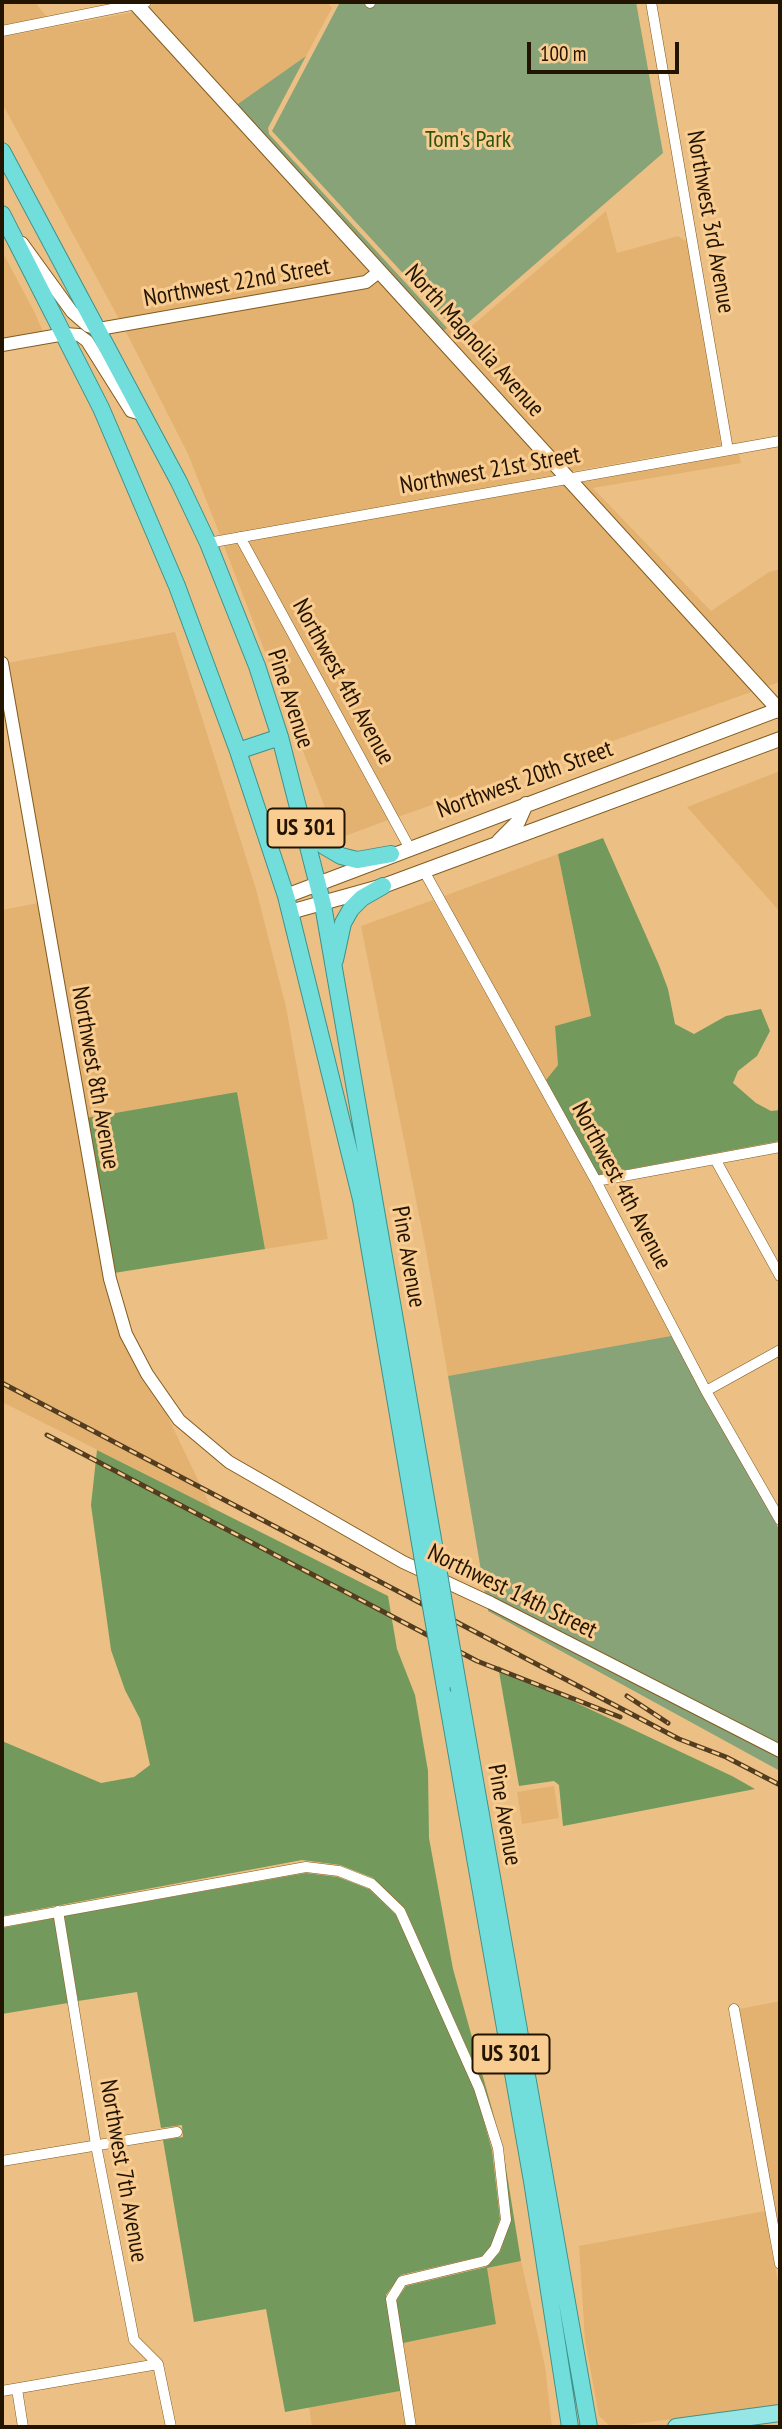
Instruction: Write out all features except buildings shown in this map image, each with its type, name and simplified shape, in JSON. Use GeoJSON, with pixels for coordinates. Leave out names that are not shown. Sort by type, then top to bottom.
{"type":"FeatureCollection","features":[{"type":"Feature","properties":{"kind":"highway","name":"Pine Avenue"},"geometry":{"type":"LineString","coordinates":[[2,151],[145,415],[208,543],[257,666],[306,828],[323,905],[357,1097],[430,1558],[444,1682],[533,2181],[570,2427]]}},
{"type":"Feature","properties":{"kind":"highway","name":"Pine Avenue"},"geometry":{"type":"LineString","coordinates":[[6,221],[65,334],[128,469],[177,586],[238,751],[288,904],[339,1100],[361,1199],[430,1558],[459,1690],[589,2427]]}},
{"type":"Feature","properties":{"kind":"highway"},"geometry":{"type":"LineString","coordinates":[[238,751],[280,737]]}},
{"type":"Feature","properties":{"kind":"highway"},"geometry":{"type":"LineString","coordinates":[[306,828],[324,846],[341,856],[357,860],[390,854]]}},
{"type":"Feature","properties":{"kind":"highway"},"geometry":{"type":"LineString","coordinates":[[334,966],[344,923],[351,909],[362,898],[383,886]]}},
{"type":"Feature","properties":{"kind":"highway"},"geometry":{"type":"LineString","coordinates":[[339,1100],[357,1097]]}},
{"type":"Feature","properties":{"kind":"main road","name":"North Magnolia Avenue"},"geometry":{"type":"LineString","coordinates":[[139,3],[567,479],[780,710]]}},
{"type":"Feature","properties":{"kind":"main road","name":"Northwest 20th Street"},"geometry":{"type":"LineString","coordinates":[[288,904],[319,885],[390,854],[780,710]]}},
{"type":"Feature","properties":{"kind":"main road","name":"Northwest 20th Street"},"geometry":{"type":"LineString","coordinates":[[288,904],[323,905],[383,886],[780,739]]}},
{"type":"Feature","properties":{"kind":"main road"},"geometry":{"type":"LineString","coordinates":[[496,845],[518,822],[526,804]]}},
{"type":"Feature","properties":{"kind":"main road"},"geometry":{"type":"LineString","coordinates":[[676,2427],[780,2413]]}},
{"type":"Feature","properties":{"kind":"street","name":"Northwest 3rd Avenue"},"geometry":{"type":"LineString","coordinates":[[651,2],[728,450]]}},
{"type":"Feature","properties":{"kind":"street"},"geometry":{"type":"LineString","coordinates":[[2,31],[139,3]]}},
{"type":"Feature","properties":{"kind":"street"},"geometry":{"type":"LineString","coordinates":[[6,221],[47,272],[72,312],[88,326],[99,329]]}},
{"type":"Feature","properties":{"kind":"street","name":"Northwest 22nd Street"},"geometry":{"type":"LineString","coordinates":[[99,329],[366,282],[380,271]]}},
{"type":"Feature","properties":{"kind":"street"},"geometry":{"type":"LineString","coordinates":[[2,345],[65,334],[79,335],[87,341],[121,399],[131,411],[145,415]]}},
{"type":"Feature","properties":{"kind":"street","name":"Northwest 21st Street"},"geometry":{"type":"LineString","coordinates":[[208,543],[780,441]]}},
{"type":"Feature","properties":{"kind":"street","name":"Northwest 4th Avenue"},"geometry":{"type":"LineString","coordinates":[[240,537],[409,847]]}},
{"type":"Feature","properties":{"kind":"street","name":"Northwest 8th Avenue"},"geometry":{"type":"LineString","coordinates":[[2,663],[105,1259],[115,1303],[126,1334],[147,1374],[179,1420],[229,1462]]}},
{"type":"Feature","properties":{"kind":"street","name":"Northwest 4th Avenue"},"geometry":{"type":"LineString","coordinates":[[424,871],[596,1181],[706,1391],[780,1520]]}},
{"type":"Feature","properties":{"kind":"street"},"geometry":{"type":"LineString","coordinates":[[596,1181],[780,1147]]}},
{"type":"Feature","properties":{"kind":"street"},"geometry":{"type":"LineString","coordinates":[[715,1159],[780,1276]]}},
{"type":"Feature","properties":{"kind":"street"},"geometry":{"type":"LineString","coordinates":[[706,1391],[780,1350]]}},
{"type":"Feature","properties":{"kind":"street","name":"Northwest 14th Street"},"geometry":{"type":"LineString","coordinates":[[229,1462],[403,1562],[491,1602],[780,1751]]}},
{"type":"Feature","properties":{"kind":"street"},"geometry":{"type":"LineString","coordinates":[[2,1922],[306,1867],[339,1871],[372,1884],[400,1911],[479,2088],[498,2148],[506,2220],[495,2249],[485,2261],[402,2281],[391,2299],[411,2427]]}},
{"type":"Feature","properties":{"kind":"street","name":"Northwest 7th Avenue"},"geometry":{"type":"LineString","coordinates":[[58,1911],[96,2145],[134,2340],[158,2364]]}},
{"type":"Feature","properties":{"kind":"street"},"geometry":{"type":"LineString","coordinates":[[734,2009],[780,2264]]}},
{"type":"Feature","properties":{"kind":"street"},"geometry":{"type":"LineString","coordinates":[[2,2161],[177,2132]]}},
{"type":"Feature","properties":{"kind":"street"},"geometry":{"type":"LineString","coordinates":[[2,2391],[158,2364],[171,2427]]}},
{"type":"Feature","properties":{"kind":"street"},"geometry":{"type":"LineString","coordinates":[[17,2389],[23,2427]]}},
{"type":"Feature","properties":{"kind":"shaded area"},"geometry":{"type":"Polygon","coordinates":[[[2,2],[35,2],[47,17],[2,25],[2,2]]]}},
{"type":"Feature","properties":{"kind":"shaded area"},"geometry":{"type":"Polygon","coordinates":[[[157,2],[327,2],[332,8],[306,56],[235,106],[147,8],[157,2]]]}},
{"type":"Feature","properties":{"kind":"shaded area"},"geometry":{"type":"Polygon","coordinates":[[[134,12],[371,270],[364,276],[119,319],[2,103],[2,37],[134,12]]]}},
{"type":"Feature","properties":{"kind":"shaded area"},"geometry":{"type":"Polygon","coordinates":[[[606,211],[617,253],[678,236],[687,242],[721,445],[569,472],[442,332],[447,328],[454,335],[460,336],[606,211]]]}},
{"type":"Feature","properties":{"kind":"shaded area"},"geometry":{"type":"Polygon","coordinates":[[[2,251],[36,315],[43,332],[2,339],[2,251]]]}},
{"type":"Feature","properties":{"kind":"shaded area"},"geometry":{"type":"Polygon","coordinates":[[[379,279],[556,475],[220,535],[188,454],[125,330],[379,279]]]}},
{"type":"Feature","properties":{"kind":"shaded area"},"geometry":{"type":"Polygon","coordinates":[[[739,454],[741,463],[593,488],[711,611],[769,572],[780,569],[780,682],[765,687],[578,483],[739,454]]]}},
{"type":"Feature","properties":{"kind":"shaded area"},"geometry":{"type":"Polygon","coordinates":[[[565,485],[754,691],[398,817],[248,541],[565,485]]]}},
{"type":"Feature","properties":{"kind":"shaded area"},"geometry":{"type":"Polygon","coordinates":[[[238,543],[388,820],[337,839],[224,546],[238,543]]]}},
{"type":"Feature","properties":{"kind":"shaded area"},"geometry":{"type":"Polygon","coordinates":[[[175,632],[256,889],[286,1007],[328,1239],[265,1249],[237,1092],[86,1118],[7,663],[175,632]]]}},
{"type":"Feature","properties":{"kind":"shaded area"},"geometry":{"type":"Polygon","coordinates":[[[780,771],[780,912],[687,807],[780,771]]]}},
{"type":"Feature","properties":{"kind":"shaded area"},"geometry":{"type":"Polygon","coordinates":[[[558,854],[591,1016],[555,1026],[558,1065],[546,1080],[444,896],[558,854]]]}},
{"type":"Feature","properties":{"kind":"shaded area"},"geometry":{"type":"Polygon","coordinates":[[[433,900],[591,1183],[671,1336],[448,1376],[425,1245],[361,926],[433,900]]]}},
{"type":"Feature","properties":{"kind":"shaded area"},"geometry":{"type":"Polygon","coordinates":[[[38,903],[110,1305],[121,1337],[165,1411],[211,1507],[2,1402],[2,910],[38,903]]]}},
{"type":"Feature","properties":{"kind":"shaded area"},"geometry":{"type":"Polygon","coordinates":[[[554,1786],[559,1818],[522,1824],[517,1792],[554,1786]]]}},
{"type":"Feature","properties":{"kind":"shaded area"},"geometry":{"type":"Polygon","coordinates":[[[780,2001],[780,2235],[739,2009],[780,2001]]]}},
{"type":"Feature","properties":{"kind":"shaded area"},"geometry":{"type":"Polygon","coordinates":[[[765,2211],[780,2293],[780,2405],[611,2427],[599,2416],[585,2340],[579,2246],[765,2211]]]}},
{"type":"Feature","properties":{"kind":"shaded area"},"geometry":{"type":"Polygon","coordinates":[[[521,2261],[545,2366],[552,2427],[416,2427],[403,2343],[496,2324],[486,2268],[521,2261]]]}},
{"type":"Feature","properties":{"kind":"shaded area"},"geometry":{"type":"Polygon","coordinates":[[[400,2391],[406,2427],[312,2427],[309,2407],[400,2391]]]}},
{"type":"Feature","properties":{"kind":"green space","name":"Tom's Park"},"geometry":{"type":"Polygon","coordinates":[[[340,2],[636,2],[663,153],[457,332],[272,131],[340,2]]]}},
{"type":"Feature","properties":{"kind":"green space"},"geometry":{"type":"Polygon","coordinates":[[[306,56],[268,128],[269,134],[447,328],[442,332],[235,106],[306,56]]]}},
{"type":"Feature","properties":{"kind":"green space"},"geometry":{"type":"Polygon","coordinates":[[[603,838],[659,965],[668,989],[675,1024],[694,1034],[726,1016],[761,1009],[770,1031],[757,1056],[738,1071],[733,1083],[756,1103],[771,1111],[780,1110],[780,1141],[598,1175],[546,1080],[558,1065],[555,1026],[591,1016],[558,854],[603,838]]]}},
{"type":"Feature","properties":{"kind":"green space"},"geometry":{"type":"Polygon","coordinates":[[[237,1092],[265,1249],[114,1273],[86,1118],[237,1092]]]}},
{"type":"Feature","properties":{"kind":"green space"},"geometry":{"type":"Polygon","coordinates":[[[671,1336],[780,1531],[780,1745],[485,1594],[448,1376],[671,1336]]]}},
{"type":"Feature","properties":{"kind":"green space"},"geometry":{"type":"Polygon","coordinates":[[[97,1450],[388,1596],[397,1649],[415,1695],[428,1771],[429,1838],[453,1969],[497,2127],[484,2086],[405,1909],[373,1878],[340,1865],[302,1860],[2,1916],[2,1741],[101,1783],[134,1777],[150,1765],[140,1719],[125,1690],[111,1650],[91,1505],[97,1450]]]}},
{"type":"Feature","properties":{"kind":"green space"},"geometry":{"type":"Polygon","coordinates":[[[488,1607],[780,1757],[780,1771],[488,1611],[488,1607]]]}},
{"type":"Feature","properties":{"kind":"green space"},"geometry":{"type":"Polygon","coordinates":[[[498,1666],[755,1789],[563,1826],[559,1785],[554,1781],[519,1786],[498,1666]]]}},
{"type":"Feature","properties":{"kind":"green space"},"geometry":{"type":"Polygon","coordinates":[[[306,1873],[338,1877],[369,1889],[396,1915],[475,2090],[492,2150],[500,2219],[491,2246],[483,2256],[401,2275],[386,2295],[400,2391],[285,2412],[266,2309],[194,2322],[163,2140],[183,2137],[182,2125],[161,2128],[137,1992],[78,2001],[64,1916],[306,1873]]]}},
{"type":"Feature","properties":{"kind":"green space"},"geometry":{"type":"Polygon","coordinates":[[[54,1918],[68,2003],[2,2014],[2,1928],[54,1918]]]}},
{"type":"Feature","properties":{"kind":"green space"},"geometry":{"type":"Polygon","coordinates":[[[503,2150],[521,2261],[487,2268],[496,2324],[403,2343],[396,2301],[406,2286],[486,2267],[500,2252],[511,2220],[503,2150]]]}},
{"type":"Feature","properties":{"kind":"railway"},"geometry":{"type":"LineString","coordinates":[[2,1383],[679,1739],[726,1757],[780,1785]]}},
{"type":"Feature","properties":{"kind":"railway"},"geometry":{"type":"LineString","coordinates":[[47,1435],[477,1661],[620,1717]]}},
{"type":"Feature","properties":{"kind":"railway"},"geometry":{"type":"LineString","coordinates":[[627,1696],[668,1723]]}}]}
